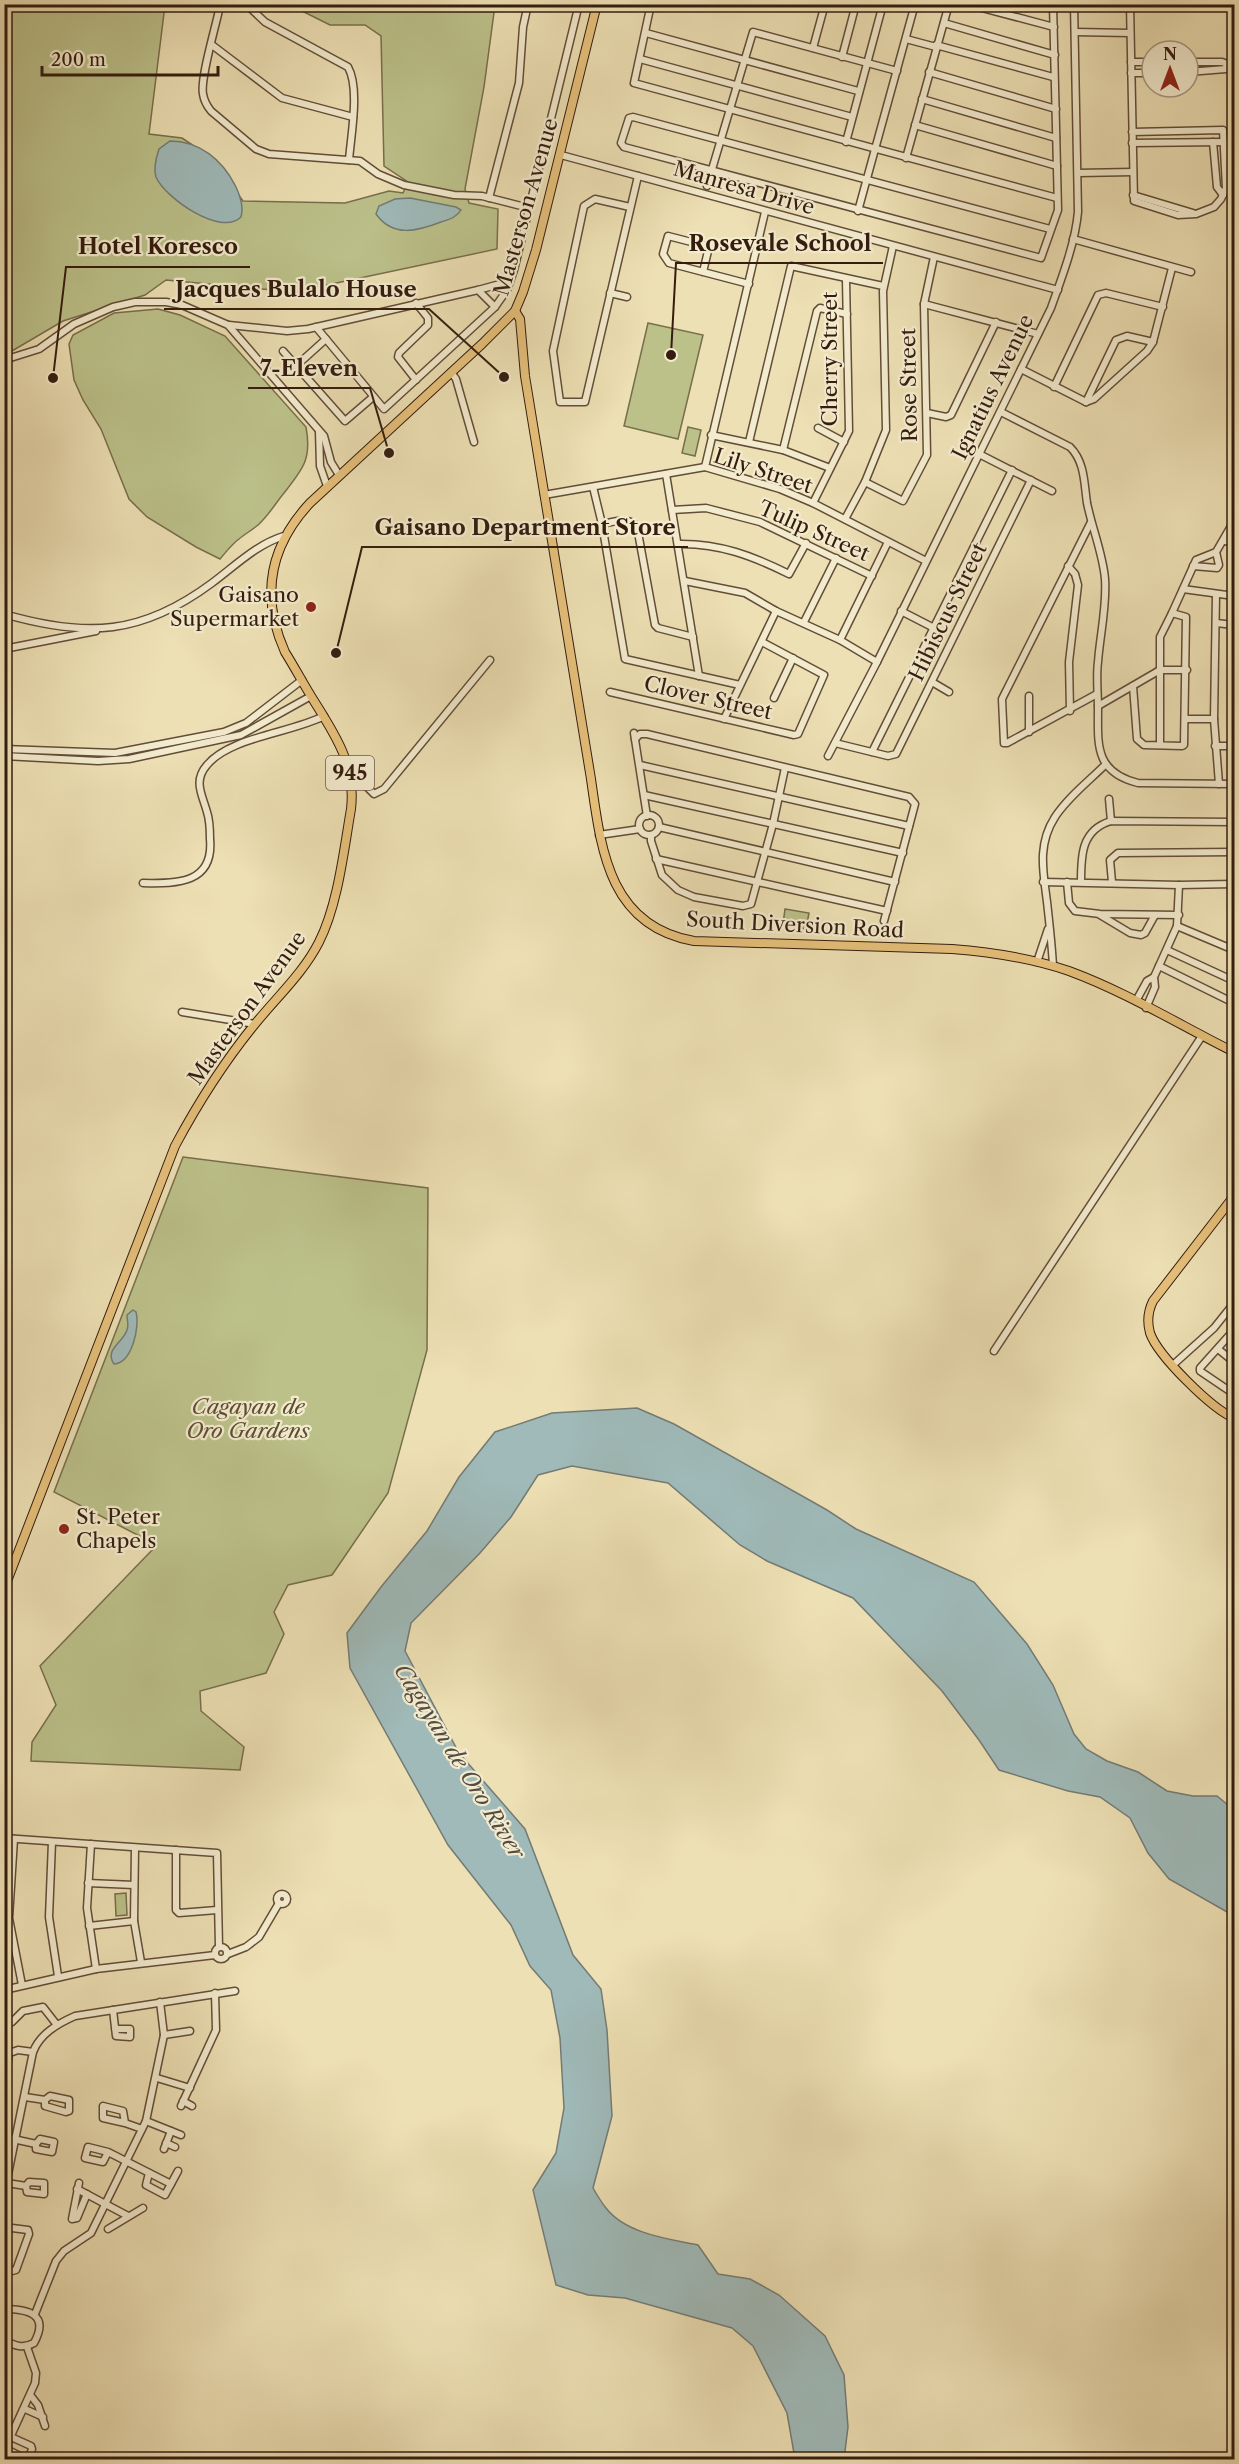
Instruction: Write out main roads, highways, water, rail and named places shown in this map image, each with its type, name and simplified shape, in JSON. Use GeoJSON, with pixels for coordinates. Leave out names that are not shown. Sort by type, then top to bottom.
{"type":"FeatureCollection","features":[{"type":"Feature","properties":{"kind":"main road","name":"Masterson Avenue"},"geometry":{"type":"LineString","coordinates":[[4,1589],[168,1161],[204,1095],[255,1024],[310,957],[327,923],[353,794],[350,770],[337,736],[311,696],[279,638],[272,605],[272,574],[284,536],[298,515],[327,486],[515,311],[529,277],[597,4]]}},
{"type":"Feature","properties":{"kind":"main road","name":"South Diversion Road"},"geometry":{"type":"LineString","coordinates":[[515,311],[520,319],[525,376],[599,835],[610,875],[627,903],[646,921],[681,939],[712,943],[969,950],[1037,962],[1053,966],[1136,1001],[1234,1052]]}},
{"type":"Feature","properties":{"kind":"main road"},"geometry":{"type":"LineString","coordinates":[[1234,1196],[1151,1305],[1149,1312],[1152,1338],[1208,1402],[1234,1418]]}},
{"type":"Feature","properties":{"kind":"water"},"geometry":{"type":"Polygon","coordinates":[[[170,141],[191,144],[217,160],[237,189],[242,205],[241,217],[232,222],[208,219],[182,204],[161,186],[156,177],[155,163],[159,149],[170,141]]]}},
{"type":"Feature","properties":{"kind":"water"},"geometry":{"type":"Polygon","coordinates":[[[410,198],[461,210],[447,220],[415,230],[390,227],[376,214],[379,206],[395,199],[410,198]]]}},
{"type":"Feature","properties":{"kind":"water"},"geometry":{"type":"Polygon","coordinates":[[[133,1310],[137,1318],[136,1335],[126,1358],[114,1364],[111,1354],[125,1335],[128,1326],[127,1315],[133,1310]]]}},
{"type":"Feature","properties":{"kind":"water","name":"Cagayan de Oro River"},"geometry":{"type":"Polygon","coordinates":[[[637,1408],[674,1424],[827,1510],[856,1529],[974,1582],[1027,1644],[1053,1685],[1074,1734],[1086,1749],[1107,1761],[1138,1772],[1167,1791],[1193,1796],[1217,1796],[1234,1810],[1234,1916],[1169,1879],[1148,1853],[1130,1818],[1100,1797],[1068,1791],[999,1770],[942,1691],[853,1598],[767,1561],[740,1545],[668,1483],[572,1466],[538,1475],[511,1517],[480,1553],[411,1623],[405,1651],[459,1753],[525,1829],[573,1955],[601,1989],[607,2030],[612,2116],[593,2188],[606,2208],[625,2224],[661,2238],[698,2245],[718,2274],[750,2279],[779,2295],[825,2336],[844,2375],[848,2427],[844,2459],[795,2459],[787,2413],[753,2346],[732,2328],[625,2298],[588,2295],[556,2285],[533,2190],[556,2153],[564,2108],[560,2038],[551,1990],[530,1966],[511,1925],[448,1845],[350,1668],[347,1633],[427,1531],[459,1477],[495,1432],[552,1413],[637,1408]]]}},
{"type":"Feature","properties":{"kind":"place","name":"Rosevale School"},"geometry":{"type":"Point","coordinates":[671,355]}},
{"type":"Feature","properties":{"kind":"place","name":"Jacques Bulalo House"},"geometry":{"type":"Point","coordinates":[504,377]}},
{"type":"Feature","properties":{"kind":"place","name":"Hotel Koresco"},"geometry":{"type":"Point","coordinates":[53,378]}},
{"type":"Feature","properties":{"kind":"place","name":"7-Eleven"},"geometry":{"type":"Point","coordinates":[389,453]}},
{"type":"Feature","properties":{"kind":"place","name":"Gaisano Supermarket"},"geometry":{"type":"Point","coordinates":[311,607]}},
{"type":"Feature","properties":{"kind":"place","name":"Gaisano Department Store"},"geometry":{"type":"Point","coordinates":[336,653]}},
{"type":"Feature","properties":{"kind":"place","name":"St. Peter Chapels"},"geometry":{"type":"Point","coordinates":[64,1529]}},
{"type":"Feature","properties":{"kind":"park label","name":"Cagayan de Oro Gardens"},"geometry":{"type":"Point","coordinates":[248,1419]}}]}
